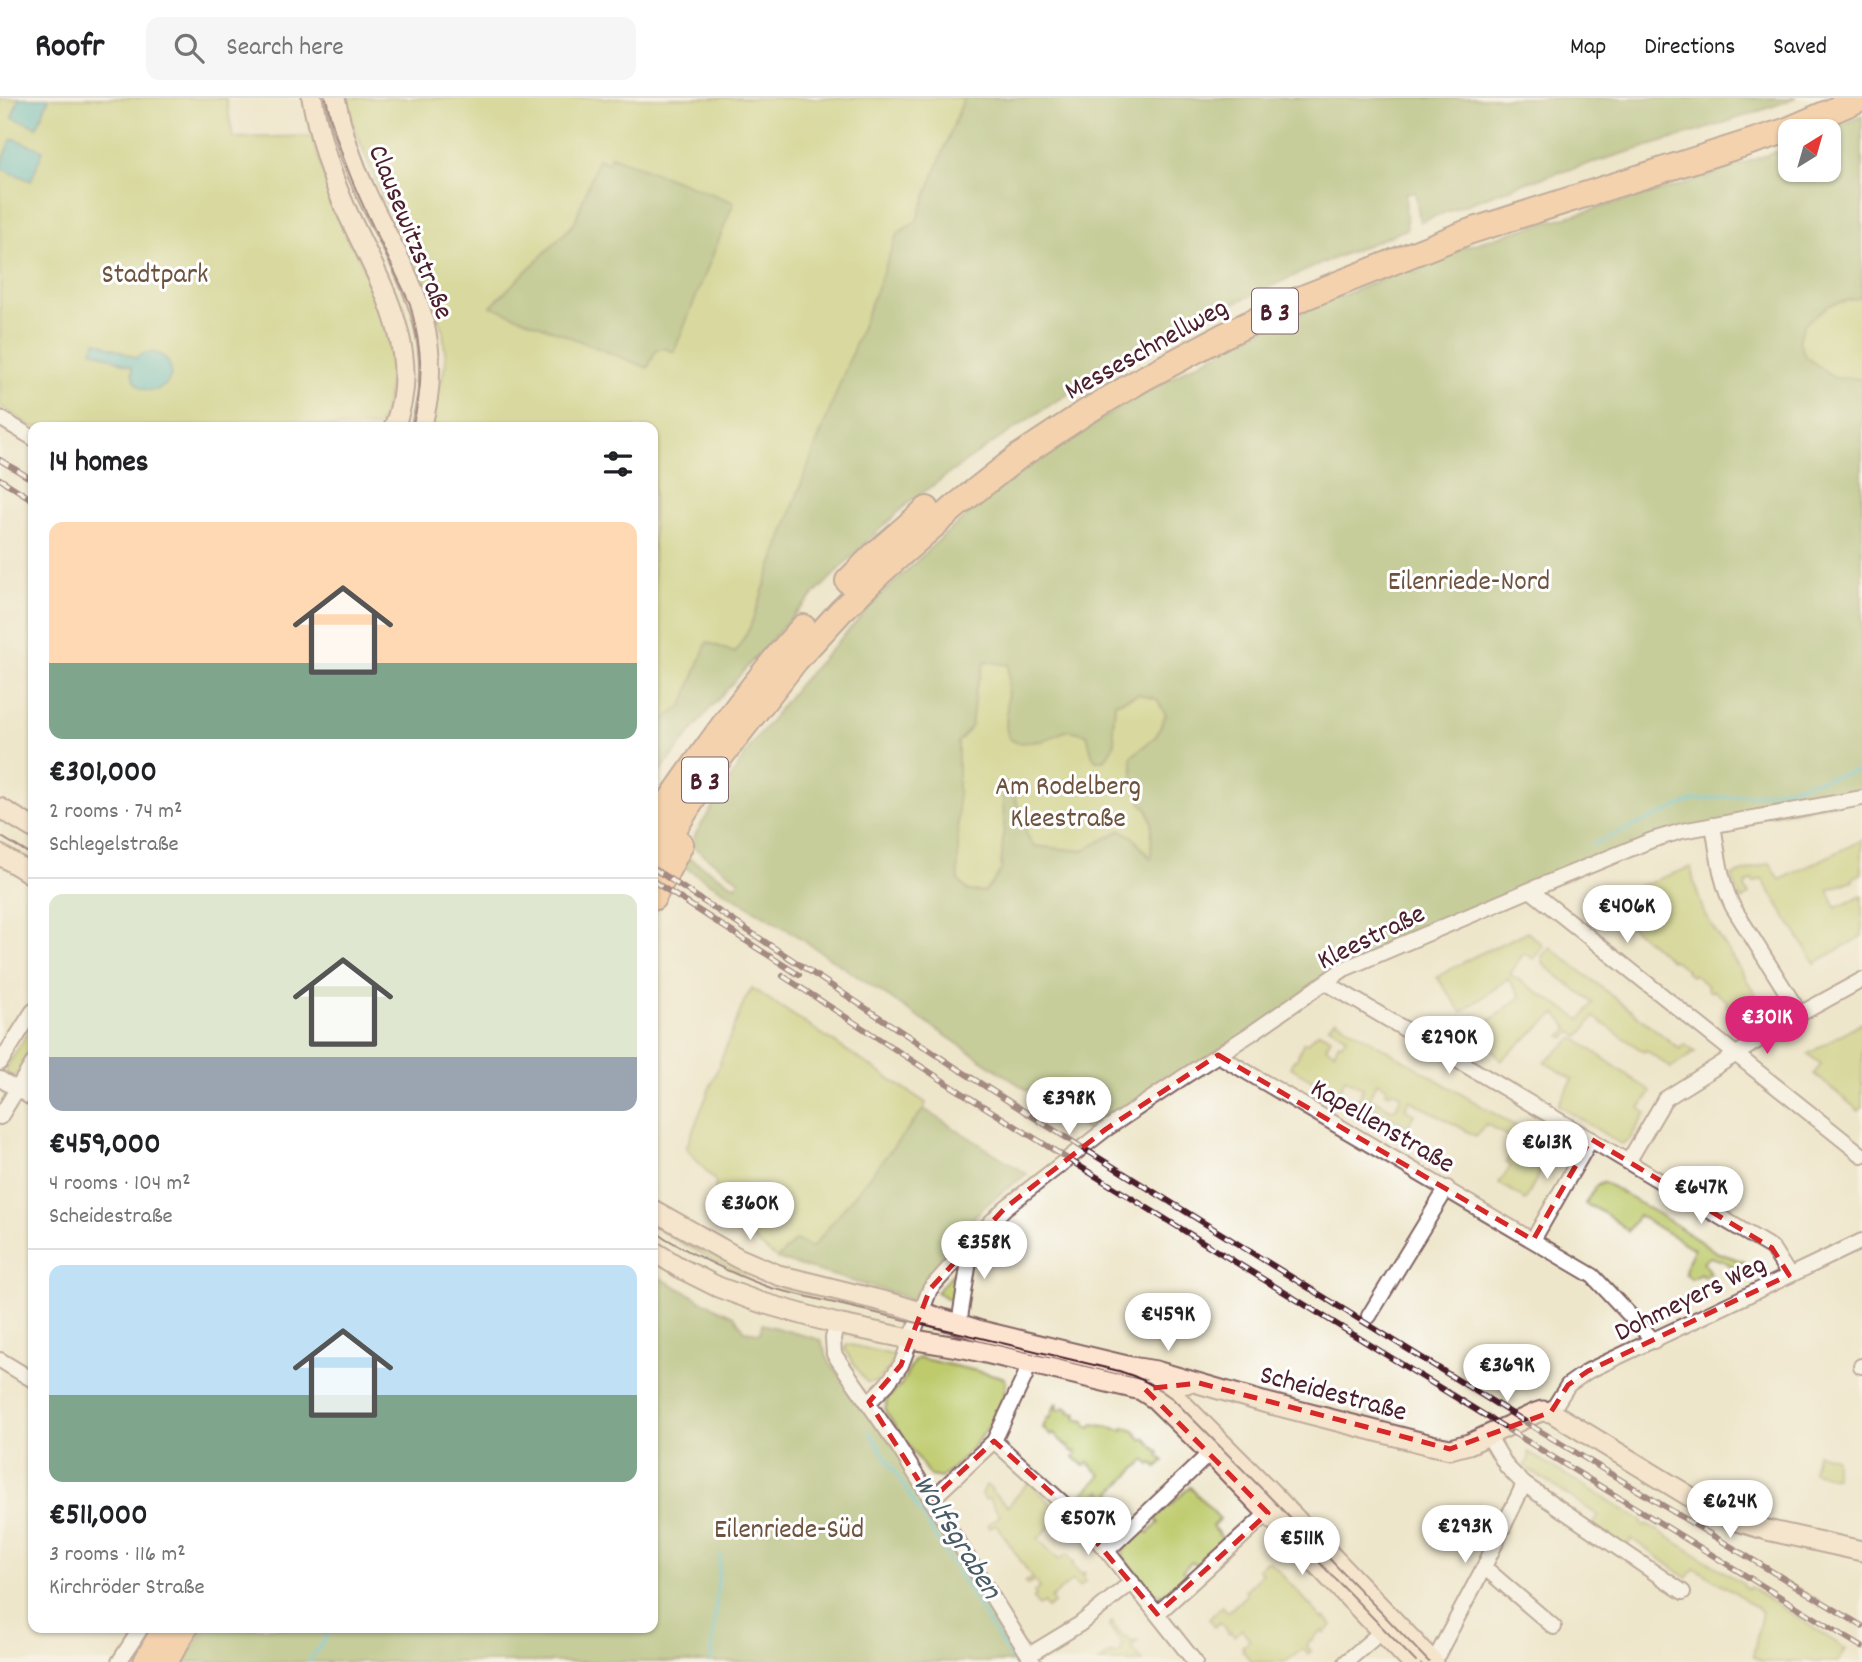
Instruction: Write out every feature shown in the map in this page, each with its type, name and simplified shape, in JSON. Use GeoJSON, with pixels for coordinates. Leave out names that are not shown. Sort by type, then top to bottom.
{"type":"FeatureCollection","features":[{"type":"Feature","properties":{"kind":"highway","name":"Messeschnellweg"},"geometry":{"type":"LineString","coordinates":[[658,818],[711,740],[783,650],[874,554],[945,494],[1078,402],[1216,325],[1296,287],[1463,220],[1779,119],[1830,98]]}},
{"type":"Feature","properties":{"kind":"highway","name":"Messeschnellweg"},"geometry":{"type":"LineString","coordinates":[[658,854],[718,760],[796,660],[841,611],[956,506],[1018,457],[1086,412],[1223,336],[1300,299],[1468,232],[1785,131],[1862,98]]}},
{"type":"Feature","properties":{"kind":"highway"},"geometry":{"type":"LineString","coordinates":[[658,888],[763,701]]}},
{"type":"Feature","properties":{"kind":"highway"},"geometry":{"type":"LineString","coordinates":[[658,795],[677,770],[711,740]]}},
{"type":"Feature","properties":{"kind":"highway"},"geometry":{"type":"LineString","coordinates":[[145,1662],[168,1636]]}},
{"type":"Feature","properties":{"kind":"main road","name":"Clausewitzstraße"},"geometry":{"type":"LineString","coordinates":[[312,98],[317,126],[332,176],[396,317],[404,368],[402,397],[395,422]]}},
{"type":"Feature","properties":{"kind":"main road","name":"Clausewitzstraße"},"geometry":{"type":"LineString","coordinates":[[335,98],[355,165],[368,197],[406,271],[421,313],[429,353],[430,385],[422,422]]}},
{"type":"Feature","properties":{"kind":"main road"},"geometry":{"type":"LineString","coordinates":[[0,808],[28,825]]}},
{"type":"Feature","properties":{"kind":"main road"},"geometry":{"type":"LineString","coordinates":[[0,855],[28,872]]}},
{"type":"Feature","properties":{"kind":"main road","name":"Scheidestraße"},"geometry":{"type":"LineString","coordinates":[[658,1213],[738,1258],[778,1275],[898,1305],[981,1331],[1156,1371],[1263,1402],[1450,1449],[1469,1444],[1543,1412]]}},
{"type":"Feature","properties":{"kind":"main road","name":"Scheidestraße"},"geometry":{"type":"LineString","coordinates":[[658,1254],[718,1287],[759,1302],[837,1324],[969,1349],[1141,1390],[1195,1382]]}},
{"type":"Feature","properties":{"kind":"main road"},"geometry":{"type":"LineString","coordinates":[[1131,1367],[1165,1387],[1268,1489],[1431,1661]]}},
{"type":"Feature","properties":{"kind":"main road"},"geometry":{"type":"LineString","coordinates":[[1141,1390],[1155,1399],[1210,1453],[1411,1662]]}},
{"type":"Feature","properties":{"kind":"main road"},"geometry":{"type":"LineString","coordinates":[[1543,1412],[1707,1507],[1737,1521],[1862,1551]]}},
{"type":"Feature","properties":{"kind":"street"},"geometry":{"type":"LineString","coordinates":[[0,418],[28,435]]}},
{"type":"Feature","properties":{"kind":"street","name":"Kleestraße"},"geometry":{"type":"LineString","coordinates":[[869,1402],[901,1365],[930,1289],[1005,1209],[1106,1129],[1344,969],[1652,840],[1682,831],[1862,798]]}},
{"type":"Feature","properties":{"kind":"street"},"geometry":{"type":"LineString","coordinates":[[1713,825],[1725,892],[1800,1014]]}},
{"type":"Feature","properties":{"kind":"street"},"geometry":{"type":"LineString","coordinates":[[1530,890],[1862,1155]]}},
{"type":"Feature","properties":{"kind":"street"},"geometry":{"type":"LineString","coordinates":[[1628,1162],[1665,1100],[1800,1014],[1862,980]]}},
{"type":"Feature","properties":{"kind":"street"},"geometry":{"type":"LineString","coordinates":[[1325,982],[1772,1248],[1789,1275]]}},
{"type":"Feature","properties":{"kind":"street"},"geometry":{"type":"LineString","coordinates":[[0,1063],[28,1019]]}},
{"type":"Feature","properties":{"kind":"street","name":"Kapellenstraße"},"geometry":{"type":"LineString","coordinates":[[1218,1055],[1593,1276],[1654,1341]]}},
{"type":"Feature","properties":{"kind":"street"},"geometry":{"type":"LineString","coordinates":[[0,1117],[28,1071]]}},
{"type":"Feature","properties":{"kind":"street"},"geometry":{"type":"LineString","coordinates":[[0,1079],[28,1096]]}},
{"type":"Feature","properties":{"kind":"street"},"geometry":{"type":"LineString","coordinates":[[1533,1240],[1591,1139]]}},
{"type":"Feature","properties":{"kind":"street"},"geometry":{"type":"LineString","coordinates":[[1369,1316],[1447,1188]]}},
{"type":"Feature","properties":{"kind":"street","name":"Dohmeyers Weg"},"geometry":{"type":"LineString","coordinates":[[1543,1412],[1568,1385],[1588,1371],[1862,1241]]}},
{"type":"Feature","properties":{"kind":"street"},"geometry":{"type":"LineString","coordinates":[[959,1324],[970,1255],[965,1250]]}},
{"type":"Feature","properties":{"kind":"street"},"geometry":{"type":"LineString","coordinates":[[837,1324],[834,1354],[869,1402],[1031,1659],[1132,1582]]}},
{"type":"Feature","properties":{"kind":"street"},"geometry":{"type":"LineString","coordinates":[[0,1360],[28,1377]]}},
{"type":"Feature","properties":{"kind":"street"},"geometry":{"type":"LineString","coordinates":[[931,1500],[994,1441],[1025,1376],[1028,1364]]}},
{"type":"Feature","properties":{"kind":"street"},"geometry":{"type":"LineString","coordinates":[[1489,1435],[1507,1467],[1524,1484],[1683,1592]]}},
{"type":"Feature","properties":{"kind":"street"},"geometry":{"type":"LineString","coordinates":[[994,1441],[1066,1507],[1107,1552],[1195,1662]]}},
{"type":"Feature","properties":{"kind":"street"},"geometry":{"type":"LineString","coordinates":[[1107,1552],[1210,1453]]}},
{"type":"Feature","properties":{"kind":"street"},"geometry":{"type":"LineString","coordinates":[[1431,1661],[1438,1654],[1484,1567],[1524,1484]]}},
{"type":"Feature","properties":{"kind":"street"},"geometry":{"type":"LineString","coordinates":[[1157,1614],[1268,1513]]}},
{"type":"Feature","properties":{"kind":"street"},"geometry":{"type":"LineString","coordinates":[[1484,1567],[1554,1627]]}},
{"type":"Feature","properties":{"kind":"street"},"geometry":{"type":"LineString","coordinates":[[1346,1662],[1382,1631]]}},
{"type":"Feature","properties":{"kind":"street"},"geometry":{"type":"LineString","coordinates":[[119,1662],[168,1636]]}},
{"type":"Feature","properties":{"kind":"highlighted area"},"geometry":{"type":"Polygon","coordinates":[[[1218,1055],[1533,1240],[1591,1139],[1772,1248],[1789,1275],[1588,1371],[1568,1385],[1551,1412],[1450,1449],[1199,1383],[1145,1389],[1268,1513],[1157,1614],[1067,1507],[994,1441],[931,1500],[869,1402],[901,1365],[930,1289],[1005,1208],[1106,1129],[1218,1055]]]}},
{"type":"Feature","properties":{"kind":"green space","name":"Stadtpark"},"geometry":{"type":"Polygon","coordinates":[[[0,98],[226,98],[233,138],[312,136],[325,178],[387,323],[390,376],[387,402],[380,422],[28,424],[0,406],[0,98]]]}},
{"type":"Feature","properties":{"kind":"green space"},"geometry":{"type":"Polygon","coordinates":[[[346,98],[964,98],[916,222],[805,474],[750,627],[735,653],[707,642],[683,705],[658,725],[658,422],[431,422],[446,362],[443,331],[418,268],[380,191],[349,114],[346,98]],[[611,156],[608,163],[598,160],[574,224],[491,306],[656,350],[664,348],[674,352],[611,156]]]}},
{"type":"Feature","properties":{"kind":"green space"},"geometry":{"type":"Polygon","coordinates":[[[964,98],[1797,98],[1709,128],[1521,184],[1420,222],[1415,192],[1405,193],[1407,229],[1320,264],[1171,332],[1042,410],[907,504],[792,617],[711,707],[658,775],[658,725],[683,705],[707,642],[735,653],[750,627],[805,474],[898,233],[916,222],[964,98]]]}},
{"type":"Feature","properties":{"kind":"green space","name":"Eilenriede-Nord"},"geometry":{"type":"Polygon","coordinates":[[[1862,116],[1862,297],[1829,305],[1804,324],[1799,341],[1805,356],[1834,378],[1862,380],[1862,798],[1682,831],[1344,969],[1097,1137],[791,932],[683,864],[687,857],[736,886],[739,880],[692,846],[695,835],[750,747],[799,684],[880,596],[944,535],[1017,475],[1086,428],[1185,370],[1264,329],[1412,266],[1413,273],[1421,271],[1423,261],[1433,257],[1678,186],[1778,151],[1778,182],[1841,182],[1841,125],[1862,116]],[[985,661],[975,691],[971,727],[958,742],[958,880],[968,891],[984,892],[1001,870],[1004,824],[1002,782],[1009,784],[1027,835],[1034,846],[1083,851],[1121,830],[1133,837],[1151,859],[1152,823],[1134,782],[1131,757],[1156,736],[1166,715],[1157,699],[1138,694],[1115,703],[1115,743],[1105,760],[1096,760],[1087,734],[1068,730],[1042,741],[1018,743],[1009,739],[1006,728],[1009,665],[985,661]]]}},
{"type":"Feature","properties":{"kind":"green space"},"geometry":{"type":"Polygon","coordinates":[[[611,156],[734,202],[674,352],[664,348],[656,350],[648,368],[491,306],[574,224],[598,159],[608,163],[611,156]]]}},
{"type":"Feature","properties":{"kind":"green space"},"geometry":{"type":"Polygon","coordinates":[[[1862,297],[1862,380],[1834,378],[1805,356],[1799,341],[1804,324],[1829,305],[1862,297]]]}},
{"type":"Feature","properties":{"kind":"green space","name":"Am Rodelberg Kleestraße"},"geometry":{"type":"Polygon","coordinates":[[[985,661],[1009,665],[1006,728],[1042,741],[1067,730],[1087,734],[1096,760],[1115,743],[1115,703],[1138,694],[1157,699],[1166,714],[1157,736],[1147,807],[1152,823],[1151,860],[1133,837],[1121,830],[1083,851],[1034,846],[1027,835],[1009,784],[1003,782],[1001,870],[984,892],[969,891],[958,880],[958,742],[971,727],[975,691],[985,661]]]}},
{"type":"Feature","properties":{"kind":"green space"},"geometry":{"type":"Polygon","coordinates":[[[1862,840],[1862,873],[1853,880],[1828,890],[1836,908],[1862,896],[1862,936],[1815,963],[1762,879],[1746,884],[1749,895],[1741,900],[1732,876],[1770,863],[1780,880],[1862,840]]]}},
{"type":"Feature","properties":{"kind":"green space"},"geometry":{"type":"Polygon","coordinates":[[[1691,867],[1704,913],[1760,1001],[1738,1014],[1726,1005],[1728,1002],[1713,990],[1711,992],[1708,986],[1693,974],[1691,976],[1687,970],[1619,917],[1616,920],[1599,901],[1691,867]]]}},
{"type":"Feature","properties":{"kind":"green space"},"geometry":{"type":"Polygon","coordinates":[[[1527,932],[1543,945],[1534,959],[1524,953],[1510,974],[1581,1020],[1593,1003],[1544,965],[1542,956],[1550,947],[1680,1049],[1684,1044],[1695,1052],[1671,1068],[1594,1017],[1579,1037],[1572,1032],[1564,1038],[1561,1036],[1569,1029],[1556,1013],[1501,1060],[1477,1030],[1521,997],[1508,979],[1462,1012],[1437,977],[1527,932]]]}},
{"type":"Feature","properties":{"kind":"green space"},"geometry":{"type":"Polygon","coordinates":[[[752,988],[926,1103],[924,1109],[811,1249],[796,1240],[777,1259],[713,1207],[716,1182],[686,1148],[752,988]]]}},
{"type":"Feature","properties":{"kind":"green space"},"geometry":{"type":"Polygon","coordinates":[[[1336,1020],[1554,1149],[1543,1168],[1538,1170],[1540,1172],[1525,1201],[1499,1183],[1511,1166],[1506,1162],[1517,1142],[1486,1124],[1476,1136],[1410,1100],[1405,1108],[1414,1114],[1408,1126],[1358,1100],[1363,1088],[1345,1078],[1340,1090],[1333,1087],[1331,1091],[1290,1067],[1304,1042],[1307,1043],[1319,1032],[1331,1038],[1326,1047],[1334,1052],[1339,1042],[1342,1043],[1347,1037],[1329,1026],[1336,1020]],[[1377,1082],[1369,1097],[1393,1110],[1401,1095],[1392,1090],[1390,1094],[1385,1092],[1387,1088],[1377,1082]]]}},
{"type":"Feature","properties":{"kind":"green space"},"geometry":{"type":"Polygon","coordinates":[[[1862,1022],[1862,1108],[1859,1111],[1814,1074],[1821,1064],[1808,1054],[1862,1022]]]}},
{"type":"Feature","properties":{"kind":"green space"},"geometry":{"type":"Polygon","coordinates":[[[28,1032],[28,1056],[17,1075],[12,1077],[7,1074],[6,1068],[28,1032]]]}},
{"type":"Feature","properties":{"kind":"green space"},"geometry":{"type":"Polygon","coordinates":[[[1572,1039],[1576,1039],[1651,1092],[1640,1108],[1646,1113],[1629,1140],[1621,1144],[1558,1105],[1573,1079],[1544,1062],[1572,1039]]]}},
{"type":"Feature","properties":{"kind":"green space"},"geometry":{"type":"Polygon","coordinates":[[[924,1109],[1027,1174],[973,1218],[911,1301],[899,1295],[777,1259],[796,1240],[812,1248],[924,1109]]]}},
{"type":"Feature","properties":{"kind":"green space"},"geometry":{"type":"Polygon","coordinates":[[[1604,1182],[1716,1252],[1745,1262],[1739,1272],[1723,1261],[1710,1257],[1703,1262],[1710,1273],[1691,1279],[1685,1273],[1694,1249],[1638,1215],[1628,1231],[1602,1212],[1585,1204],[1595,1187],[1604,1182]]]}},
{"type":"Feature","properties":{"kind":"green space"},"geometry":{"type":"Polygon","coordinates":[[[658,1226],[689,1245],[735,1265],[892,1310],[891,1314],[754,1278],[695,1251],[658,1229],[658,1226]]]}},
{"type":"Feature","properties":{"kind":"green space"},"geometry":{"type":"Polygon","coordinates":[[[961,1265],[954,1302],[936,1292],[961,1265]]]}},
{"type":"Feature","properties":{"kind":"green space","name":"Eilenriede-Süd"},"geometry":{"type":"Polygon","coordinates":[[[658,1277],[734,1316],[745,1331],[760,1333],[762,1324],[821,1340],[834,1369],[860,1389],[1033,1662],[184,1662],[202,1633],[658,1633],[658,1277]]]}},
{"type":"Feature","properties":{"kind":"green space"},"geometry":{"type":"Polygon","coordinates":[[[847,1344],[892,1355],[894,1358],[890,1368],[875,1382],[867,1382],[845,1350],[847,1344]]]}},
{"type":"Feature","properties":{"kind":"green space"},"geometry":{"type":"Polygon","coordinates":[[[919,1358],[999,1376],[1006,1382],[1004,1395],[992,1422],[962,1459],[941,1478],[930,1476],[885,1411],[887,1399],[901,1385],[914,1361],[919,1358]]]}},
{"type":"Feature","properties":{"kind":"green space"},"geometry":{"type":"Polygon","coordinates":[[[1056,1403],[1057,1409],[1070,1409],[1069,1412],[1077,1414],[1076,1419],[1085,1421],[1086,1426],[1091,1428],[1094,1424],[1133,1430],[1142,1440],[1145,1438],[1164,1461],[1157,1467],[1145,1460],[1111,1493],[1116,1498],[1113,1501],[1101,1491],[1089,1502],[1082,1495],[1101,1475],[1088,1463],[1084,1466],[1074,1457],[1077,1453],[1075,1451],[1043,1428],[1056,1403]]]}},
{"type":"Feature","properties":{"kind":"green space"},"geometry":{"type":"Polygon","coordinates":[[[1528,1452],[1642,1521],[1645,1526],[1647,1524],[1744,1584],[1748,1589],[1750,1587],[1846,1649],[1838,1662],[1762,1662],[1753,1656],[1762,1612],[1695,1568],[1687,1578],[1632,1539],[1623,1551],[1590,1529],[1599,1516],[1524,1466],[1529,1459],[1528,1452]]]}},
{"type":"Feature","properties":{"kind":"green space"},"geometry":{"type":"Polygon","coordinates":[[[1817,1453],[1835,1458],[1835,1478],[1813,1472],[1817,1453]]]}},
{"type":"Feature","properties":{"kind":"green space"},"geometry":{"type":"Polygon","coordinates":[[[1029,1482],[1062,1514],[1038,1539],[1059,1560],[1067,1554],[1074,1563],[1072,1565],[1081,1574],[1085,1574],[1085,1582],[1079,1587],[1073,1580],[1051,1598],[1054,1603],[1047,1608],[1044,1603],[1038,1606],[1033,1598],[1036,1596],[1034,1592],[1040,1588],[1034,1580],[1027,1585],[1025,1582],[1032,1578],[997,1525],[990,1528],[988,1524],[1000,1516],[989,1498],[985,1500],[982,1494],[986,1485],[1008,1506],[1029,1482]]]}},
{"type":"Feature","properties":{"kind":"green space"},"geometry":{"type":"Polygon","coordinates":[[[1190,1487],[1220,1519],[1212,1526],[1223,1539],[1196,1565],[1192,1562],[1183,1570],[1186,1574],[1171,1590],[1158,1595],[1153,1593],[1124,1558],[1124,1548],[1144,1529],[1148,1533],[1159,1523],[1155,1519],[1190,1487]]]}},
{"type":"Feature","properties":{"kind":"green space"},"geometry":{"type":"Polygon","coordinates":[[[1266,1561],[1332,1625],[1324,1633],[1322,1630],[1306,1645],[1311,1651],[1308,1654],[1303,1649],[1285,1662],[1252,1662],[1242,1650],[1242,1646],[1250,1640],[1242,1629],[1234,1636],[1231,1632],[1229,1634],[1220,1622],[1214,1627],[1209,1619],[1222,1606],[1228,1612],[1247,1594],[1245,1591],[1262,1574],[1258,1569],[1266,1561]]]}},
{"type":"Feature","properties":{"kind":"green space"},"geometry":{"type":"Polygon","coordinates":[[[1112,1622],[1124,1638],[1127,1636],[1132,1643],[1136,1640],[1138,1642],[1131,1647],[1143,1662],[1099,1662],[1112,1653],[1114,1656],[1122,1651],[1120,1648],[1123,1645],[1109,1626],[1112,1622]]]}},
{"type":"Feature","properties":{"kind":"water"},"geometry":{"type":"Polygon","coordinates":[[[19,98],[49,98],[37,127],[12,117],[19,98]]]}},
{"type":"Feature","properties":{"kind":"water"},"geometry":{"type":"Polygon","coordinates":[[[12,138],[43,150],[31,181],[0,168],[12,138]]]}},
{"type":"Feature","properties":{"kind":"water"},"geometry":{"type":"Polygon","coordinates":[[[96,341],[136,358],[146,353],[162,356],[170,368],[168,382],[155,390],[141,387],[134,380],[132,367],[92,350],[96,341]]]}},
{"type":"Feature","properties":{"kind":"waterway"},"geometry":{"type":"LineString","coordinates":[[1593,844],[1694,800],[1759,794],[1862,770]]}},
{"type":"Feature","properties":{"kind":"waterway","name":"Wolfsgraben"},"geometry":{"type":"LineString","coordinates":[[870,1432],[1013,1662]]}},
{"type":"Feature","properties":{"kind":"waterway"},"geometry":{"type":"LineString","coordinates":[[711,1662],[720,1556]]}},
{"type":"Feature","properties":{"kind":"waterway"},"geometry":{"type":"LineString","coordinates":[[309,1662],[329,1633]]}},
{"type":"Feature","properties":{"kind":"tram line"},"geometry":{"type":"LineString","coordinates":[[326,98],[351,178],[410,304],[420,365],[419,395],[413,422]]}},
{"type":"Feature","properties":{"kind":"tram line"},"geometry":{"type":"LineString","coordinates":[[0,836],[28,853]]}},
{"type":"Feature","properties":{"kind":"tram line"},"geometry":{"type":"LineString","coordinates":[[658,1234],[710,1262],[771,1288],[1119,1371],[1148,1382],[1173,1399],[1429,1662]]}},
{"type":"Feature","properties":{"kind":"tram line"},"geometry":{"type":"LineString","coordinates":[[1316,1559],[1416,1662]]}},
{"type":"Feature","properties":{"kind":"railway"},"geometry":{"type":"LineString","coordinates":[[0,460],[28,477]]}},
{"type":"Feature","properties":{"kind":"railway"},"geometry":{"type":"LineString","coordinates":[[0,479],[28,497]]}},
{"type":"Feature","properties":{"kind":"railway"},"geometry":{"type":"LineString","coordinates":[[658,871],[1049,1127],[1540,1431],[1862,1626]]}},
{"type":"Feature","properties":{"kind":"railway"},"geometry":{"type":"LineString","coordinates":[[658,884],[799,975]]}},
{"type":"Feature","properties":{"kind":"railway"},"geometry":{"type":"LineString","coordinates":[[783,976],[1092,1174],[1862,1647]]}}]}
